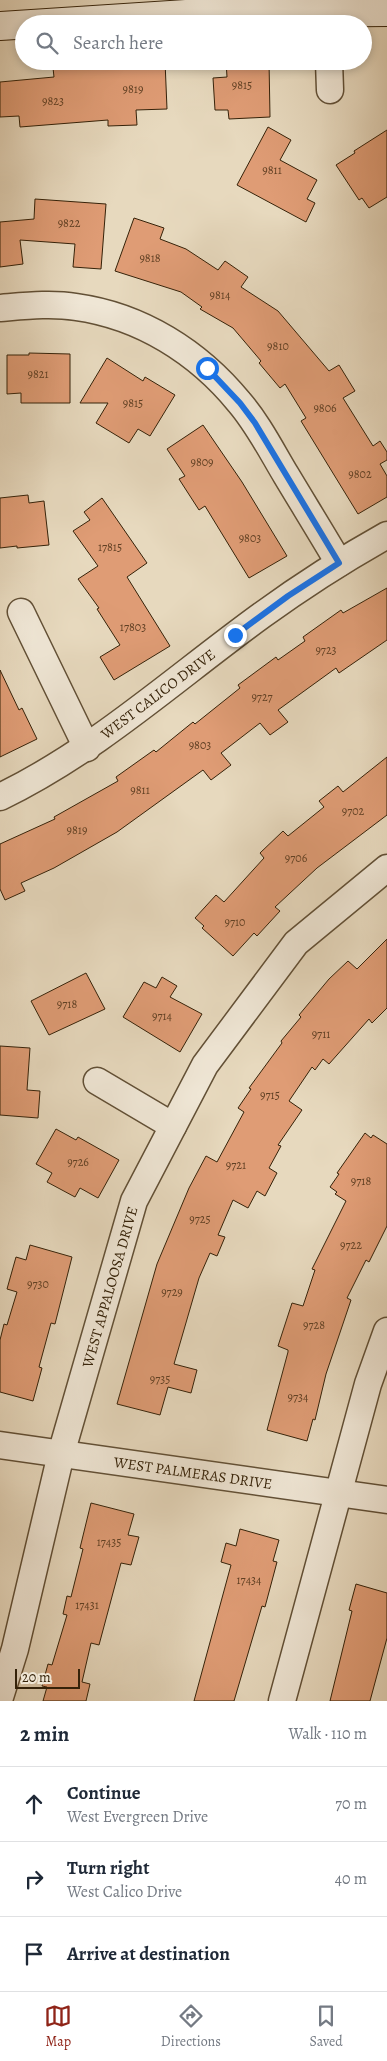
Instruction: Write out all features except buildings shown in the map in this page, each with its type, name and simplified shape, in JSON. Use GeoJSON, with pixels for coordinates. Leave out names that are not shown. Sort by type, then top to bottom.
{"type":"FeatureCollection","features":[{"type":"Feature","properties":{"kind":"street"},"geometry":{"type":"LineString","coordinates":[[358,15],[387,12]]}},
{"type":"Feature","properties":{"kind":"street"},"geometry":{"type":"LineString","coordinates":[[0,26],[15,25]]}},
{"type":"Feature","properties":{"kind":"street"},"geometry":{"type":"LineString","coordinates":[[329,70],[330,90]]}},
{"type":"Feature","properties":{"kind":"street"},"geometry":{"type":"LineString","coordinates":[[0,308],[51,305],[100,311],[147,328],[190,353],[224,384],[255,423],[339,563]]}},
{"type":"Feature","properties":{"kind":"street","name":"WEST CALICO DRIVE"},"geometry":{"type":"LineString","coordinates":[[0,797],[44,775],[86,748],[261,615],[339,563],[387,535]]}},
{"type":"Feature","properties":{"kind":"street"},"geometry":{"type":"LineString","coordinates":[[21,612],[86,748]]}},
{"type":"Feature","properties":{"kind":"street","name":"WEST APPALOOSA DRIVE"},"geometry":{"type":"LineString","coordinates":[[0,1697],[14,1648],[61,1454],[134,1201],[205,1065],[296,944],[387,868]]}},
{"type":"Feature","properties":{"kind":"street"},"geometry":{"type":"LineString","coordinates":[[97,1081],[173,1126]]}},
{"type":"Feature","properties":{"kind":"street"},"geometry":{"type":"LineString","coordinates":[[282,1701],[368,1384],[387,1331]]}},
{"type":"Feature","properties":{"kind":"street","name":"WEST PALMERAS DRIVE"},"geometry":{"type":"LineString","coordinates":[[0,1445],[387,1500]]}},
{"type":"Feature","properties":{"kind":"route"},"geometry":{"type":"LineString","coordinates":[[207,368],[224,384],[255,423],[339,563],[288,596],[235,635]]}}]}
